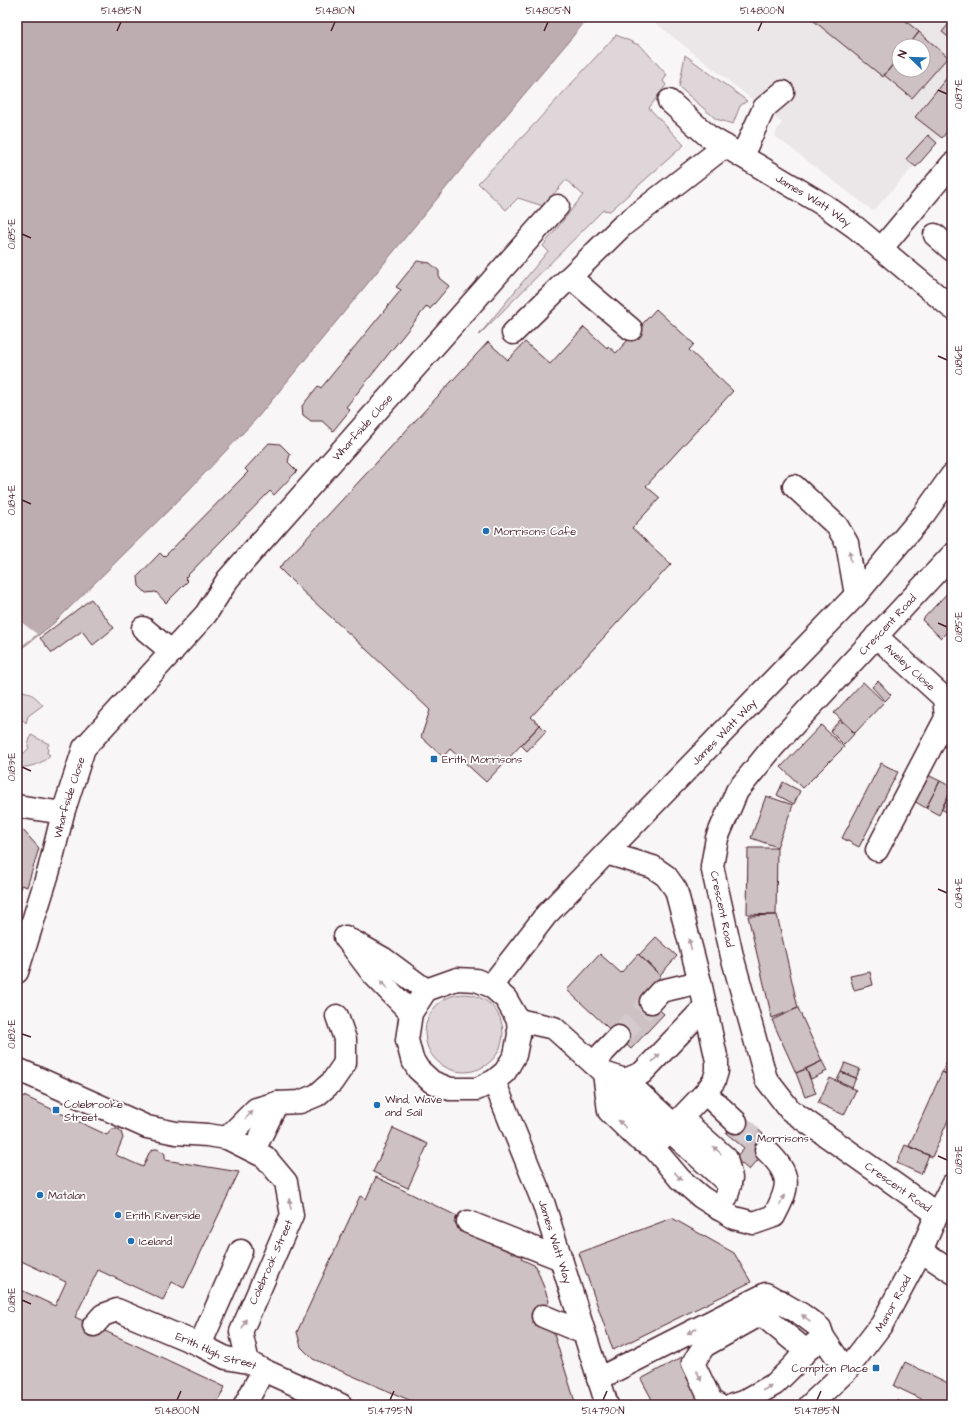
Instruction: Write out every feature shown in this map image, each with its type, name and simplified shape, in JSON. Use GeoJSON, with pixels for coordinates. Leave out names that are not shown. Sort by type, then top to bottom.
{"type":"FeatureCollection","features":[{"type":"Feature","properties":{"kind":"street"},"geometry":{"type":"LineString","coordinates":[[513,334],[622,226],[733,151],[764,108],[783,92]]}},
{"type":"Feature","properties":{"kind":"street","name":"James Watt Way"},"geometry":{"type":"LineString","coordinates":[[669,101],[708,136],[824,205],[855,227],[952,308]]}},
{"type":"Feature","properties":{"kind":"street"},"geometry":{"type":"LineString","coordinates":[[881,249],[952,164]]}},
{"type":"Feature","properties":{"kind":"street","name":"Wharfside Close"},"geometry":{"type":"LineString","coordinates":[[17,972],[49,870],[63,813],[84,748],[206,614],[228,579],[558,206]]}},
{"type":"Feature","properties":{"kind":"street"},"geometry":{"type":"LineString","coordinates":[[936,235],[952,250]]}},
{"type":"Feature","properties":{"kind":"street"},"geometry":{"type":"LineString","coordinates":[[570,277],[631,330]]}},
{"type":"Feature","properties":{"kind":"street","name":"James Watt Way"},"geometry":{"type":"LineString","coordinates":[[491,986],[546,915],[856,595],[924,514],[952,475]]}},
{"type":"Feature","properties":{"kind":"street"},"geometry":{"type":"LineString","coordinates":[[794,486],[836,526],[847,543],[856,595]]}},
{"type":"Feature","properties":{"kind":"street","name":"Crescent Road"},"geometry":{"type":"LineString","coordinates":[[937,1214],[790,1110],[766,1079],[732,956],[712,866],[717,838],[737,791],[773,747],[952,555]]}},
{"type":"Feature","properties":{"kind":"street"},"geometry":{"type":"LineString","coordinates":[[143,628],[172,652]]}},
{"type":"Feature","properties":{"kind":"street","name":"Aveley Close"},"geometry":{"type":"LineString","coordinates":[[876,636],[948,700],[946,718],[877,850]]}},
{"type":"Feature","properties":{"kind":"street"},"geometry":{"type":"LineString","coordinates":[[17,806],[63,813]]}},
{"type":"Feature","properties":{"kind":"street"},"geometry":{"type":"LineString","coordinates":[[606,853],[653,867],[666,876],[670,881],[676,890],[700,982],[717,1061],[717,1072],[714,1081],[705,1093],[668,1131],[638,1140],[609,1112],[607,1076],[618,1037]]}},
{"type":"Feature","properties":{"kind":"street"},"geometry":{"type":"LineString","coordinates":[[411,1014],[373,974],[345,937],[384,959],[426,990]]}},
{"type":"Feature","properties":{"kind":"street"},"geometry":{"type":"LineString","coordinates":[[456,979],[476,980],[491,986],[506,999],[518,1020],[519,1035],[515,1055],[504,1072],[494,1081],[477,1089],[450,1090],[432,1082],[418,1069],[412,1059],[407,1040],[411,1014],[426,990],[438,984],[456,979]]}},
{"type":"Feature","properties":{"kind":"street"},"geometry":{"type":"LineString","coordinates":[[651,1002],[661,991],[700,982]]}},
{"type":"Feature","properties":{"kind":"street"},"geometry":{"type":"LineString","coordinates":[[607,1076],[642,1073],[705,1007]]}},
{"type":"Feature","properties":{"kind":"street"},"geometry":{"type":"LineString","coordinates":[[227,1138],[256,1109],[278,1103],[300,1102],[317,1095],[332,1082],[345,1063],[345,1039],[337,1016]]}},
{"type":"Feature","properties":{"kind":"street"},"geometry":{"type":"LineString","coordinates":[[518,1020],[554,1028],[668,1131],[726,1158],[731,1178],[727,1196],[720,1209]]}},
{"type":"Feature","properties":{"kind":"street","name":"Colebrook Street"},"geometry":{"type":"LineString","coordinates":[[17,1069],[147,1127],[176,1133],[227,1138],[266,1157],[286,1182],[292,1215],[241,1332],[248,1362]]}},
{"type":"Feature","properties":{"kind":"street","name":"James Watt Way"},"geometry":{"type":"LineString","coordinates":[[494,1081],[543,1202],[607,1405]]}},
{"type":"Feature","properties":{"kind":"street"},"geometry":{"type":"LineString","coordinates":[[705,1093],[736,1122]]}},
{"type":"Feature","properties":{"kind":"street"},"geometry":{"type":"LineString","coordinates":[[254,1150],[278,1103]]}},
{"type":"Feature","properties":{"kind":"street"},"geometry":{"type":"LineString","coordinates":[[668,1131],[680,1179],[701,1197],[734,1218],[754,1223],[774,1216],[784,1198],[786,1182],[782,1168],[766,1150]]}},
{"type":"Feature","properties":{"kind":"street","name":"Manor Road"},"geometry":{"type":"LineString","coordinates":[[810,1405],[846,1371],[882,1324],[921,1251],[937,1214],[952,1185]]}},
{"type":"Feature","properties":{"kind":"street"},"geometry":{"type":"LineString","coordinates":[[468,1222],[561,1259]]}},
{"type":"Feature","properties":{"kind":"street"},"geometry":{"type":"LineString","coordinates":[[200,1345],[241,1251]]}},
{"type":"Feature","properties":{"kind":"street"},"geometry":{"type":"LineString","coordinates":[[921,1251],[952,1272]]}},
{"type":"Feature","properties":{"kind":"street"},"geometry":{"type":"LineString","coordinates":[[598,1378],[766,1294],[820,1328],[822,1337],[846,1371]]}},
{"type":"Feature","properties":{"kind":"street"},"geometry":{"type":"LineString","coordinates":[[718,1405],[711,1401],[693,1363],[704,1346],[780,1302]]}},
{"type":"Feature","properties":{"kind":"street","name":"Erith High Street"},"geometry":{"type":"LineString","coordinates":[[94,1325],[103,1315],[117,1310],[200,1345],[226,1358],[248,1362],[341,1405]]}},
{"type":"Feature","properties":{"kind":"street"},"geometry":{"type":"LineString","coordinates":[[760,1314],[806,1351]]}},
{"type":"Feature","properties":{"kind":"street"},"geometry":{"type":"LineString","coordinates":[[543,1316],[584,1333]]}},
{"type":"Feature","properties":{"kind":"street"},"geometry":{"type":"LineString","coordinates":[[733,1405],[743,1402],[774,1384],[822,1337]]}},
{"type":"Feature","properties":{"kind":"street"},"geometry":{"type":"LineString","coordinates":[[245,1405],[257,1382]]}},
{"type":"Feature","properties":{"kind":"shaded area"},"geometry":{"type":"Polygon","coordinates":[[[17,17],[589,17],[468,161],[258,417],[185,494],[54,623],[17,652],[17,17]]]}},
{"type":"Feature","properties":{"kind":"shaded area"},"geometry":{"type":"Polygon","coordinates":[[[648,17],[952,17],[952,124],[873,211],[775,136],[782,123],[648,17]]]}},
{"type":"Feature","properties":{"kind":"shaded area"},"geometry":{"type":"Polygon","coordinates":[[[616,35],[641,46],[667,75],[663,81],[666,85],[649,108],[684,145],[610,211],[603,210],[479,335],[548,251],[543,246],[583,195],[566,180],[543,206],[518,198],[506,210],[478,183],[616,35]]]}},
{"type":"Feature","properties":{"kind":"shaded area"},"geometry":{"type":"Polygon","coordinates":[[[685,55],[747,101],[740,106],[733,124],[716,119],[679,87],[685,55]]]}},
{"type":"Feature","properties":{"kind":"shaded area"},"geometry":{"type":"Polygon","coordinates":[[[17,690],[32,694],[43,705],[28,716],[26,723],[17,714],[19,712],[17,711],[17,690]]]}},
{"type":"Feature","properties":{"kind":"shaded area"},"geometry":{"type":"Polygon","coordinates":[[[31,735],[49,744],[47,753],[50,755],[39,763],[17,768],[17,754],[23,754],[29,748],[28,746],[31,735]]]}},
{"type":"Feature","properties":{"kind":"shaded area"},"geometry":{"type":"Polygon","coordinates":[[[464,994],[479,997],[491,1006],[500,1018],[503,1033],[500,1048],[491,1060],[479,1069],[464,1072],[449,1069],[437,1060],[428,1048],[425,1033],[428,1018],[437,1006],[449,997],[464,994]]]}},
{"type":"Feature","properties":{"kind":"pier"},"geometry":{"type":"Polygon","coordinates":[[[17,619],[37,634],[17,649],[17,619]]]}},
{"type":"Feature","properties":{"kind":"building"},"geometry":{"type":"Polygon","coordinates":[[[809,17],[901,17],[919,32],[914,38],[891,38],[891,67],[883,77],[809,17]]]}},
{"type":"Feature","properties":{"kind":"building"},"geometry":{"type":"Polygon","coordinates":[[[952,20],[952,40],[942,32],[952,20]]]}},
{"type":"Feature","properties":{"kind":"building"},"geometry":{"type":"Polygon","coordinates":[[[919,32],[926,38],[914,38],[919,32]]]}},
{"type":"Feature","properties":{"kind":"building"},"geometry":{"type":"Polygon","coordinates":[[[931,42],[948,57],[931,76],[931,42]]]}},
{"type":"Feature","properties":{"kind":"building"},"geometry":{"type":"Polygon","coordinates":[[[891,67],[891,78],[930,78],[912,98],[884,75],[891,67]]]}},
{"type":"Feature","properties":{"kind":"building"},"geometry":{"type":"Polygon","coordinates":[[[949,75],[952,77],[952,125],[942,138],[915,117],[949,75]]]}},
{"type":"Feature","properties":{"kind":"building"},"geometry":{"type":"Polygon","coordinates":[[[928,135],[937,143],[916,167],[906,159],[928,135]]]}},
{"type":"Feature","properties":{"kind":"building"},"geometry":{"type":"Polygon","coordinates":[[[417,261],[430,263],[439,271],[439,278],[449,286],[430,309],[427,306],[346,407],[350,410],[333,431],[322,421],[311,421],[303,415],[302,406],[318,386],[321,388],[401,290],[396,287],[417,261]]]}},
{"type":"Feature","properties":{"kind":"building"},"geometry":{"type":"Polygon","coordinates":[[[656,309],[694,344],[689,350],[733,391],[646,486],[660,498],[632,528],[671,564],[531,717],[540,725],[486,782],[450,749],[443,757],[421,737],[430,710],[279,568],[488,342],[508,360],[525,342],[550,364],[584,327],[607,348],[608,346],[616,353],[656,309]]]}},
{"type":"Feature","properties":{"kind":"building"},"geometry":{"type":"Polygon","coordinates":[[[269,443],[280,444],[290,454],[288,462],[297,471],[274,495],[270,491],[185,578],[188,581],[166,603],[156,592],[146,593],[139,586],[138,576],[160,553],[164,557],[248,472],[245,469],[269,443]]]}},
{"type":"Feature","properties":{"kind":"building"},"geometry":{"type":"Polygon","coordinates":[[[952,588],[952,627],[941,638],[922,620],[952,588]]]}},
{"type":"Feature","properties":{"kind":"building"},"geometry":{"type":"Polygon","coordinates":[[[91,599],[114,628],[93,645],[82,631],[52,653],[40,638],[91,599]]]}},
{"type":"Feature","properties":{"kind":"building"},"geometry":{"type":"Polygon","coordinates":[[[878,681],[891,695],[885,701],[872,687],[878,681]]]}},
{"type":"Feature","properties":{"kind":"building"},"geometry":{"type":"Polygon","coordinates":[[[863,682],[884,702],[855,733],[834,713],[863,682]]]}},
{"type":"Feature","properties":{"kind":"building"},"geometry":{"type":"Polygon","coordinates":[[[840,720],[854,734],[844,745],[830,731],[840,720]]]}},
{"type":"Feature","properties":{"kind":"building"},"geometry":{"type":"Polygon","coordinates":[[[540,725],[546,731],[527,751],[521,745],[540,725]]]}},
{"type":"Feature","properties":{"kind":"building"},"geometry":{"type":"Polygon","coordinates":[[[821,725],[844,747],[803,788],[781,767],[821,725]]]}},
{"type":"Feature","properties":{"kind":"building"},"geometry":{"type":"Polygon","coordinates":[[[881,763],[898,772],[859,847],[842,838],[881,763]]]}},
{"type":"Feature","properties":{"kind":"building"},"geometry":{"type":"Polygon","coordinates":[[[928,775],[940,781],[926,808],[914,801],[928,775]]]}},
{"type":"Feature","properties":{"kind":"building"},"geometry":{"type":"Polygon","coordinates":[[[940,781],[952,787],[952,789],[939,815],[926,808],[940,781]]]}},
{"type":"Feature","properties":{"kind":"building"},"geometry":{"type":"Polygon","coordinates":[[[783,782],[800,791],[794,804],[777,795],[783,782]]]}},
{"type":"Feature","properties":{"kind":"building"},"geometry":{"type":"Polygon","coordinates":[[[952,789],[952,815],[941,809],[952,789]]]}},
{"type":"Feature","properties":{"kind":"building"},"geometry":{"type":"Polygon","coordinates":[[[766,796],[793,805],[777,847],[751,838],[766,796]]]}},
{"type":"Feature","properties":{"kind":"building"},"geometry":{"type":"Polygon","coordinates":[[[21,828],[39,848],[27,887],[21,885],[19,893],[17,893],[17,833],[21,828]]]}},
{"type":"Feature","properties":{"kind":"building"},"geometry":{"type":"Polygon","coordinates":[[[748,848],[777,848],[776,915],[747,914],[748,848]]]}},
{"type":"Feature","properties":{"kind":"building"},"geometry":{"type":"Polygon","coordinates":[[[777,915],[798,1008],[772,1018],[748,916],[777,915]]]}},
{"type":"Feature","properties":{"kind":"building"},"geometry":{"type":"Polygon","coordinates":[[[656,937],[677,956],[660,975],[639,955],[656,937]]]}},
{"type":"Feature","properties":{"kind":"building"},"geometry":{"type":"Polygon","coordinates":[[[600,954],[621,973],[638,954],[661,976],[643,995],[664,1014],[631,1049],[567,990],[600,954]]]}},
{"type":"Feature","properties":{"kind":"building"},"geometry":{"type":"Polygon","coordinates":[[[870,972],[873,985],[854,990],[850,976],[870,972]]]}},
{"type":"Feature","properties":{"kind":"building"},"geometry":{"type":"Polygon","coordinates":[[[798,1008],[822,1061],[796,1073],[772,1020],[798,1008]]]}},
{"type":"Feature","properties":{"kind":"building"},"geometry":{"type":"Polygon","coordinates":[[[952,1049],[952,1076],[942,1072],[952,1049]]]}},
{"type":"Feature","properties":{"kind":"building"},"geometry":{"type":"Polygon","coordinates":[[[822,1061],[827,1071],[811,1079],[806,1069],[822,1061]]]}},
{"type":"Feature","properties":{"kind":"building"},"geometry":{"type":"Polygon","coordinates":[[[845,1063],[860,1069],[856,1078],[841,1072],[845,1063]]]}},
{"type":"Feature","properties":{"kind":"building"},"geometry":{"type":"Polygon","coordinates":[[[806,1069],[816,1093],[805,1097],[796,1073],[806,1069]]]}},
{"type":"Feature","properties":{"kind":"building"},"geometry":{"type":"Polygon","coordinates":[[[841,1072],[856,1078],[852,1087],[837,1080],[841,1072]]]}},
{"type":"Feature","properties":{"kind":"building"},"geometry":{"type":"Polygon","coordinates":[[[942,1072],[952,1076],[952,1111],[932,1157],[909,1146],[942,1072]]]}},
{"type":"Feature","properties":{"kind":"building"},"geometry":{"type":"Polygon","coordinates":[[[830,1078],[856,1090],[844,1115],[818,1103],[830,1078]]]}},
{"type":"Feature","properties":{"kind":"building","name":"Erith Riverside"},"geometry":{"type":"Polygon","coordinates":[[[24,1096],[107,1135],[112,1129],[119,1129],[123,1138],[116,1155],[143,1167],[149,1153],[154,1149],[157,1149],[165,1154],[165,1160],[239,1172],[184,1288],[172,1282],[163,1300],[98,1270],[75,1317],[225,1387],[216,1405],[17,1405],[17,1288],[55,1306],[66,1282],[17,1259],[17,1098],[24,1096]]]}},
{"type":"Feature","properties":{"kind":"building","name":"Morrisons"},"geometry":{"type":"Polygon","coordinates":[[[742,1115],[773,1143],[749,1170],[735,1158],[744,1148],[726,1133],[742,1115]]]}},
{"type":"Feature","properties":{"kind":"building"},"geometry":{"type":"Polygon","coordinates":[[[393,1128],[428,1144],[408,1188],[373,1172],[393,1128]]]}},
{"type":"Feature","properties":{"kind":"building"},"geometry":{"type":"Polygon","coordinates":[[[905,1145],[929,1155],[921,1174],[897,1163],[905,1145]]]}},
{"type":"Feature","properties":{"kind":"building"},"geometry":{"type":"Polygon","coordinates":[[[376,1177],[457,1216],[454,1223],[523,1255],[521,1259],[536,1266],[549,1301],[539,1325],[553,1331],[576,1405],[421,1405],[313,1359],[301,1347],[297,1332],[360,1196],[366,1199],[376,1177]]]}},
{"type":"Feature","properties":{"kind":"building"},"geometry":{"type":"Polygon","coordinates":[[[672,1218],[734,1253],[751,1282],[613,1350],[579,1253],[672,1218]]]}},
{"type":"Feature","properties":{"kind":"building"},"geometry":{"type":"Polygon","coordinates":[[[682,1357],[708,1405],[655,1405],[641,1379],[682,1357]]]}},
{"type":"Feature","properties":{"kind":"building"},"geometry":{"type":"Polygon","coordinates":[[[905,1362],[952,1385],[952,1405],[934,1405],[894,1386],[905,1362]]]}},
{"type":"Feature","properties":{"kind":"building"},"geometry":{"type":"Polygon","coordinates":[[[896,1400],[907,1405],[893,1405],[896,1400]]]}},
{"type":"Feature","properties":{"kind":"tunnel"},"geometry":{"type":"LineString","coordinates":[[618,1037],[651,1002]]}},
{"type":"Feature","properties":{"kind":"tunnel"},"geometry":{"type":"LineString","coordinates":[[736,1122],[766,1150]]}},
{"type":"Feature","properties":{"kind":"place","name":"Morrisons Cafe"},"geometry":{"type":"Point","coordinates":[486,531]}},
{"type":"Feature","properties":{"kind":"place","name":"Erith Morrisons"},"geometry":{"type":"Point","coordinates":[434,759]}},
{"type":"Feature","properties":{"kind":"place","name":"Wind, Wave and Sail"},"geometry":{"type":"Point","coordinates":[377,1105]}},
{"type":"Feature","properties":{"kind":"place","name":"Colebrooke Street"},"geometry":{"type":"Point","coordinates":[56,1110]}},
{"type":"Feature","properties":{"kind":"place","name":"Morrisons"},"geometry":{"type":"Point","coordinates":[749,1138]}},
{"type":"Feature","properties":{"kind":"place","name":"Matalan"},"geometry":{"type":"Point","coordinates":[40,1195]}},
{"type":"Feature","properties":{"kind":"place","name":"Erith Riverside"},"geometry":{"type":"Point","coordinates":[118,1215]}},
{"type":"Feature","properties":{"kind":"place","name":"Iceland"},"geometry":{"type":"Point","coordinates":[131,1241]}},
{"type":"Feature","properties":{"kind":"place","name":"Compton Place"},"geometry":{"type":"Point","coordinates":[876,1368]}}]}
